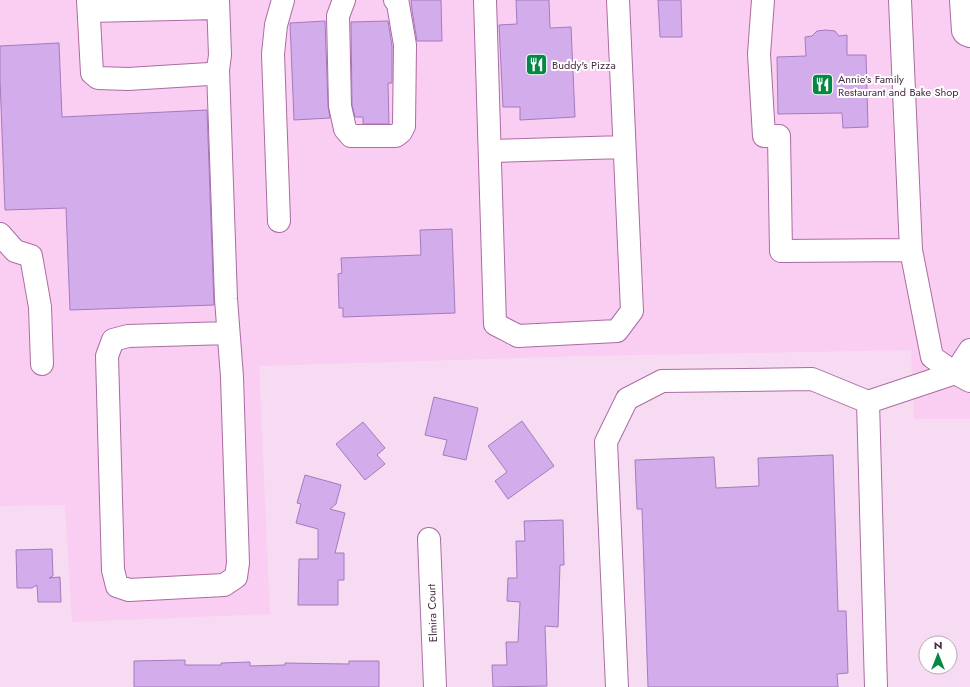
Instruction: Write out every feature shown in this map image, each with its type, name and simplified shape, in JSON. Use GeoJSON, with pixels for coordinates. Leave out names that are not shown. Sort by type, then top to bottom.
{"type":"FeatureCollection","features":[{"type":"Feature","properties":{"kind":"street"},"geometry":{"type":"LineString","coordinates":[[279,221],[273,54],[276,25],[283,0]]}},
{"type":"Feature","properties":{"kind":"street"},"geometry":{"type":"LineString","coordinates":[[344,0],[338,16],[340,106],[346,129],[351,136],[396,136],[402,132],[404,126],[404,45],[398,4],[395,0]]}},
{"type":"Feature","properties":{"kind":"street"},"geometry":{"type":"LineString","coordinates":[[485,0],[496,324],[518,336],[618,331],[632,311],[618,0]]}},
{"type":"Feature","properties":{"kind":"street"},"geometry":{"type":"LineString","coordinates":[[763,0],[759,54],[764,136],[779,136],[781,251],[911,250]]}},
{"type":"Feature","properties":{"kind":"street"},"geometry":{"type":"LineString","coordinates":[[900,0],[911,250],[932,357],[962,377]]}},
{"type":"Feature","properties":{"kind":"street"},"geometry":{"type":"LineString","coordinates":[[961,0],[963,31],[965,34],[970,36]]}},
{"type":"Feature","properties":{"kind":"street"},"geometry":{"type":"LineString","coordinates":[[218,70],[208,74],[128,79],[98,78],[92,73],[89,5],[218,4],[220,55],[218,70],[228,333],[232,377],[238,563],[236,577],[224,585],[129,590],[117,586],[113,570],[107,356],[113,340],[128,336],[228,333]]}},
{"type":"Feature","properties":{"kind":"street"},"geometry":{"type":"LineString","coordinates":[[490,151],[624,147]]}},
{"type":"Feature","properties":{"kind":"street"},"geometry":{"type":"LineString","coordinates":[[0,234],[15,251],[31,256],[40,307],[42,364]]}},
{"type":"Feature","properties":{"kind":"street"},"geometry":{"type":"LineString","coordinates":[[962,377],[970,350]]}},
{"type":"Feature","properties":{"kind":"street"},"geometry":{"type":"LineString","coordinates":[[617,687],[606,442],[627,398],[662,381],[812,379],[868,402],[962,377]]}},
{"type":"Feature","properties":{"kind":"street"},"geometry":{"type":"LineString","coordinates":[[868,402],[876,687]]}},
{"type":"Feature","properties":{"kind":"street","name":"Elmira Court"},"geometry":{"type":"LineString","coordinates":[[430,539],[435,687]]}},
{"type":"Feature","properties":{"kind":"shaded area"},"geometry":{"type":"Polygon","coordinates":[[[0,0],[970,0],[970,419],[914,419],[911,350],[585,356],[259,366],[270,614],[72,622],[65,505],[0,506],[0,0]]]}},
{"type":"Feature","properties":{"kind":"building"},"geometry":{"type":"Polygon","coordinates":[[[411,0],[441,0],[442,41],[417,41],[411,0]]]}},
{"type":"Feature","properties":{"kind":"building","name":"Buddy's Pizza"},"geometry":{"type":"Polygon","coordinates":[[[516,0],[549,0],[550,28],[571,27],[575,117],[520,120],[520,107],[503,107],[499,25],[517,24],[516,0]]]}},
{"type":"Feature","properties":{"kind":"building"},"geometry":{"type":"Polygon","coordinates":[[[658,0],[681,0],[682,37],[660,37],[658,0]]]}},
{"type":"Feature","properties":{"kind":"building"},"geometry":{"type":"Polygon","coordinates":[[[325,21],[328,106],[330,118],[294,120],[290,23],[325,21]]]}},
{"type":"Feature","properties":{"kind":"building"},"geometry":{"type":"Polygon","coordinates":[[[388,21],[392,46],[392,83],[388,83],[389,124],[363,124],[363,117],[355,117],[352,105],[351,22],[388,21]]]}},
{"type":"Feature","properties":{"kind":"building","name":"Annie’s Family Restaurant and Bake Shop"},"geometry":{"type":"Polygon","coordinates":[[[817,31],[835,31],[839,36],[847,35],[847,55],[866,55],[868,127],[843,128],[842,113],[778,114],[777,57],[806,56],[805,37],[812,36],[817,31]]]}},
{"type":"Feature","properties":{"kind":"building"},"geometry":{"type":"Polygon","coordinates":[[[59,43],[62,117],[207,110],[214,305],[70,310],[66,208],[5,210],[0,46],[59,43]]]}},
{"type":"Feature","properties":{"kind":"building"},"geometry":{"type":"Polygon","coordinates":[[[452,229],[455,313],[343,317],[343,308],[339,308],[338,274],[342,273],[341,258],[421,255],[420,230],[452,229]]]}},
{"type":"Feature","properties":{"kind":"building"},"geometry":{"type":"Polygon","coordinates":[[[434,397],[478,408],[466,460],[443,455],[447,440],[425,435],[434,397]]]}},
{"type":"Feature","properties":{"kind":"building"},"geometry":{"type":"Polygon","coordinates":[[[522,421],[554,466],[508,499],[495,481],[507,472],[488,446],[522,421]]]}},
{"type":"Feature","properties":{"kind":"building"},"geometry":{"type":"Polygon","coordinates":[[[363,422],[385,448],[377,455],[385,464],[365,480],[336,444],[363,422]]]}},
{"type":"Feature","properties":{"kind":"building"},"geometry":{"type":"Polygon","coordinates":[[[833,455],[838,611],[846,611],[848,673],[837,674],[838,687],[648,687],[642,509],[637,509],[635,460],[714,457],[716,488],[759,486],[758,458],[833,455]]]}},
{"type":"Feature","properties":{"kind":"building"},"geometry":{"type":"Polygon","coordinates":[[[305,475],[341,485],[336,504],[330,509],[345,513],[335,553],[344,553],[344,580],[338,580],[338,605],[298,605],[299,559],[318,559],[318,529],[296,523],[301,504],[297,503],[305,475]]]}},
{"type":"Feature","properties":{"kind":"building"},"geometry":{"type":"Polygon","coordinates":[[[563,520],[564,565],[560,565],[558,627],[545,626],[547,686],[493,687],[492,665],[507,665],[506,642],[518,642],[520,602],[507,601],[508,578],[517,578],[516,541],[525,541],[524,521],[563,520]]]}},
{"type":"Feature","properties":{"kind":"building"},"geometry":{"type":"Polygon","coordinates":[[[52,549],[53,576],[49,578],[60,577],[61,602],[38,602],[37,585],[32,588],[17,588],[16,550],[52,549]]]}},
{"type":"Feature","properties":{"kind":"building"},"geometry":{"type":"Polygon","coordinates":[[[185,660],[185,665],[221,665],[221,663],[250,662],[250,666],[285,665],[285,663],[349,664],[349,661],[379,661],[379,687],[134,687],[134,661],[185,660]]]}},
{"type":"Feature","properties":{"kind":"place","name":"Buddy's Pizza"},"geometry":{"type":"Point","coordinates":[537,65]}},
{"type":"Feature","properties":{"kind":"place","name":"Annie’s Family Restaurant and Bake Shop"},"geometry":{"type":"Point","coordinates":[822,85]}}]}
